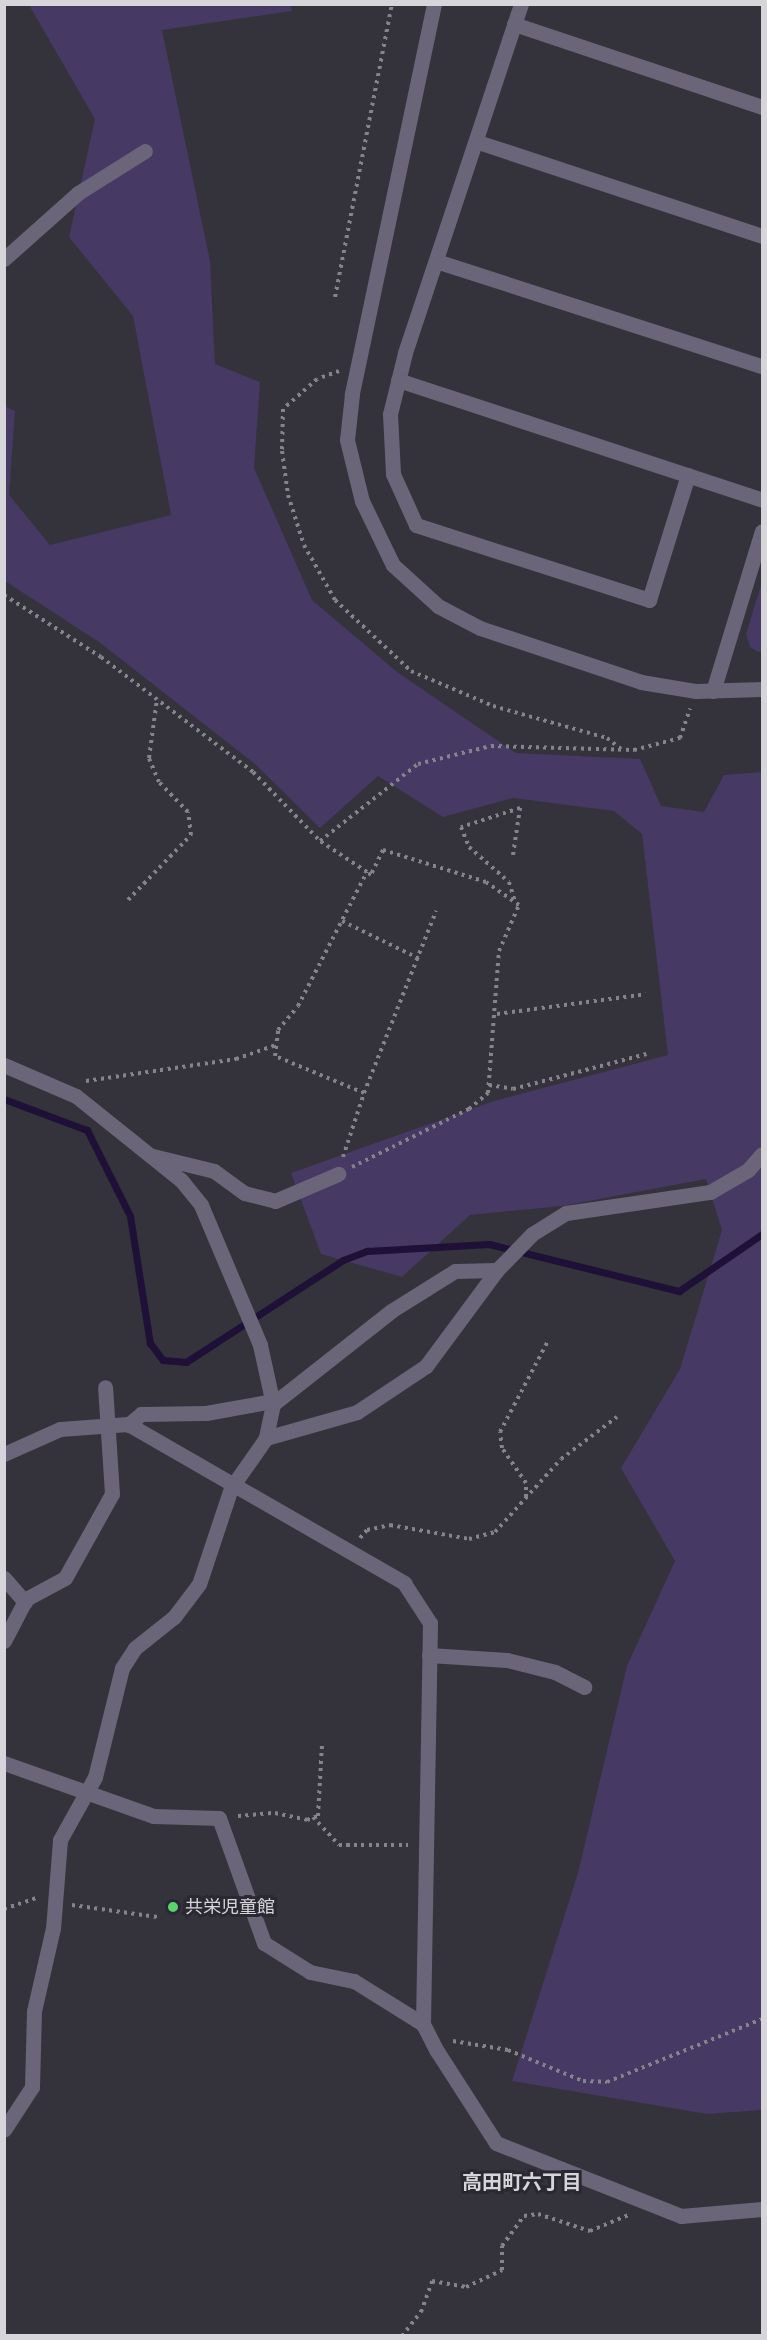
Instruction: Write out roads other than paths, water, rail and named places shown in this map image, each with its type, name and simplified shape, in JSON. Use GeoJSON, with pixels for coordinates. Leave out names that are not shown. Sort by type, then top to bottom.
{"type":"FeatureCollection","features":[{"type":"Feature","properties":{"kind":"street"},"geometry":{"type":"LineString","coordinates":[[434,4],[352,394],[347,440],[362,501],[393,565],[438,606],[480,628],[620,675],[696,692],[762,689]]}},
{"type":"Feature","properties":{"kind":"street"},"geometry":{"type":"LineString","coordinates":[[521,4],[478,142],[436,261],[398,380],[387,439],[393,474],[416,525],[650,600],[688,475]]}},
{"type":"Feature","properties":{"kind":"street"},"geometry":{"type":"LineString","coordinates":[[514,24],[762,107]]}},
{"type":"Feature","properties":{"kind":"street"},"geometry":{"type":"LineString","coordinates":[[478,142],[762,236]]}},
{"type":"Feature","properties":{"kind":"street"},"geometry":{"type":"LineString","coordinates":[[4,259],[78,193],[145,151]]}},
{"type":"Feature","properties":{"kind":"street"},"geometry":{"type":"LineString","coordinates":[[436,261],[762,366]]}},
{"type":"Feature","properties":{"kind":"street"},"geometry":{"type":"LineString","coordinates":[[398,380],[762,500]]}},
{"type":"Feature","properties":{"kind":"street"},"geometry":{"type":"LineString","coordinates":[[713,691],[762,531]]}},
{"type":"Feature","properties":{"kind":"street"},"geometry":{"type":"LineString","coordinates":[[4,1065],[76,1096],[153,1156],[201,1205],[256,1335],[272,1403],[266,1438],[231,1488],[199,1584],[174,1617],[135,1648],[122,1668],[88,1790],[60,1840],[53,1899],[34,2011],[32,2087],[4,2130]]}},
{"type":"Feature","properties":{"kind":"street"},"geometry":{"type":"LineString","coordinates":[[266,1438],[357,1412],[426,1366],[501,1266],[528,1239],[566,1213],[710,1192],[739,1177],[762,1154]]}},
{"type":"Feature","properties":{"kind":"street"},"geometry":{"type":"LineString","coordinates":[[153,1156],[214,1171],[244,1193],[275,1201],[338,1173]]}},
{"type":"Feature","properties":{"kind":"street"},"geometry":{"type":"LineString","coordinates":[[128,1425],[141,1414],[206,1413],[272,1403],[391,1311],[455,1271],[501,1266]]}},
{"type":"Feature","properties":{"kind":"street"},"geometry":{"type":"LineString","coordinates":[[4,1641],[25,1602],[65,1578],[112,1494],[110,1425],[105,1387]]}},
{"type":"Feature","properties":{"kind":"street"},"geometry":{"type":"LineString","coordinates":[[4,1454],[60,1429],[128,1425],[231,1488],[404,1583],[430,1623],[424,1770],[429,1847],[426,2029]]}},
{"type":"Feature","properties":{"kind":"street"},"geometry":{"type":"LineString","coordinates":[[4,1578],[25,1602]]}},
{"type":"Feature","properties":{"kind":"street"},"geometry":{"type":"LineString","coordinates":[[429,1655],[507,1660],[555,1672],[584,1687]]}},
{"type":"Feature","properties":{"kind":"street"},"geometry":{"type":"LineString","coordinates":[[4,1763],[88,1790],[154,1816],[219,1818],[264,1943],[310,1972],[354,1981],[426,2029],[496,2143],[681,2216],[762,2209]]}},
{"type":"Feature","properties":{"kind":"waterway"},"geometry":{"type":"LineString","coordinates":[[4,1099],[87,1130],[130,1216],[150,1343],[163,1360],[186,1362],[343,1260],[367,1251],[489,1244],[679,1291],[762,1234]]}},
{"type":"Feature","properties":{"kind":"place","name":"共栄児童館"},"geometry":{"type":"Point","coordinates":[173,1907]}},
{"type":"Feature","properties":{"kind":"district","name":"高田町六丁目"},"geometry":{"type":"Point","coordinates":[522,2182]}}]}
